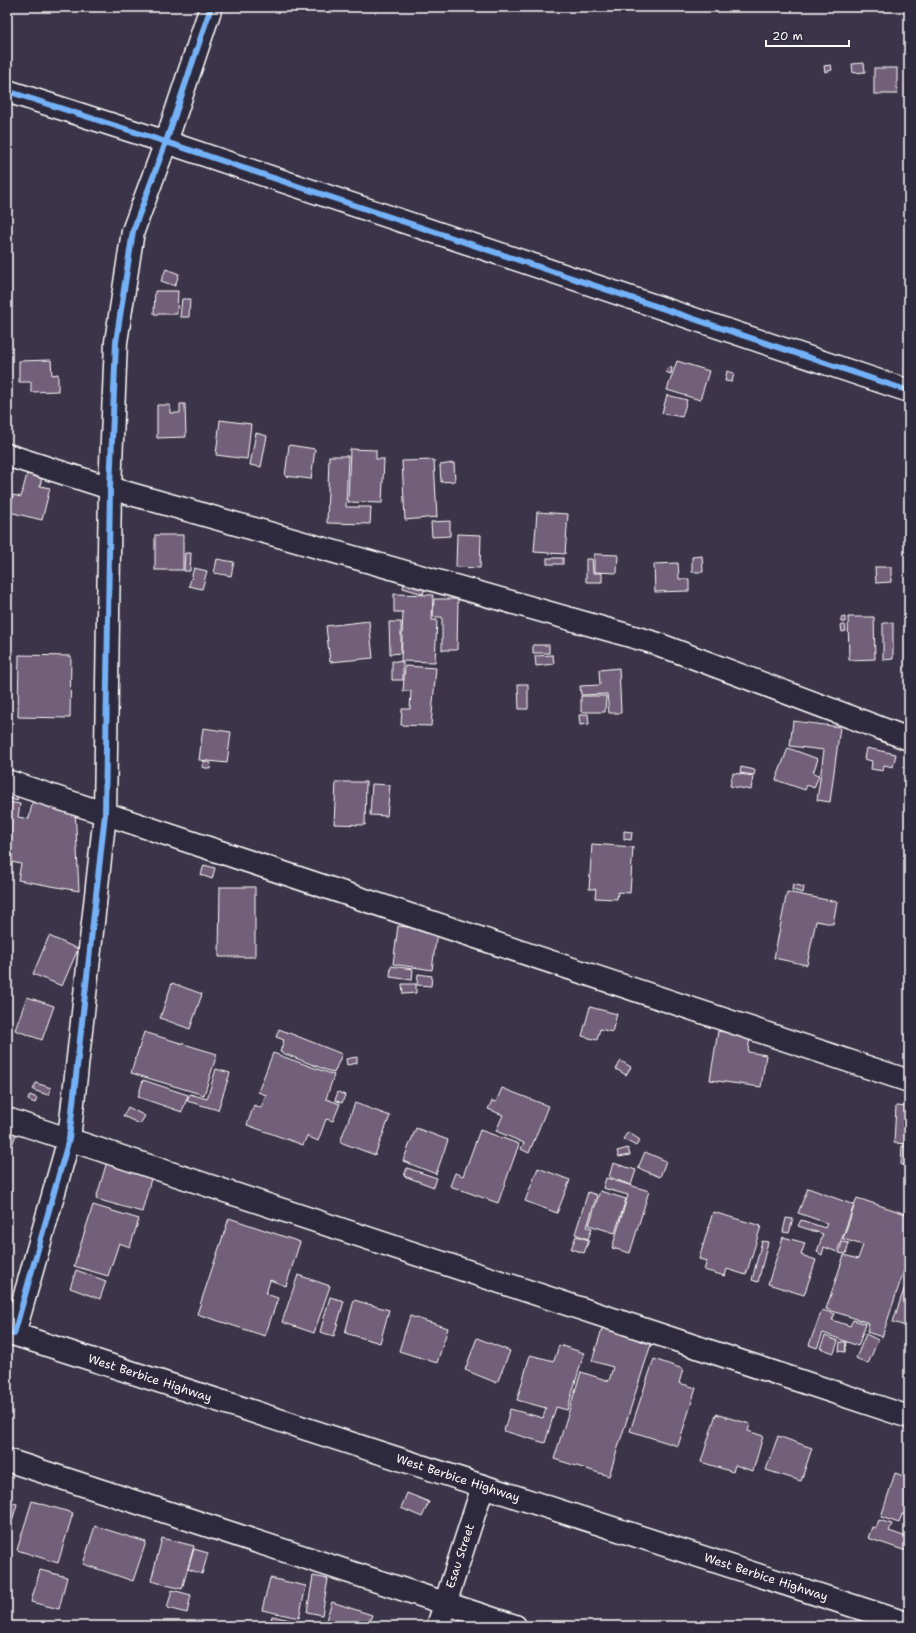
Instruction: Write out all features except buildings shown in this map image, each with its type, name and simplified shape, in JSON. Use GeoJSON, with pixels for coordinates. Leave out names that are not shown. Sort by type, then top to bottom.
{"type":"FeatureCollection","features":[{"type":"Feature","properties":{"kind":"street"},"geometry":{"type":"LineString","coordinates":[[10,1333],[69,1139],[105,814],[110,488],[116,342],[133,231],[166,142],[211,7]]}},
{"type":"Feature","properties":{"kind":"street"},"geometry":{"type":"LineString","coordinates":[[7,91],[166,142],[909,391]]}},
{"type":"Feature","properties":{"kind":"street"},"geometry":{"type":"LineString","coordinates":[[7,455],[110,488],[655,643],[909,739]]}},
{"type":"Feature","properties":{"kind":"street"},"geometry":{"type":"LineString","coordinates":[[7,781],[909,1081]]}},
{"type":"Feature","properties":{"kind":"street"},"geometry":{"type":"LineString","coordinates":[[7,1119],[909,1417]]}},
{"type":"Feature","properties":{"kind":"street","name":"West Berbice Highway"},"geometry":{"type":"LineString","coordinates":[[10,1333],[909,1624]]}},
{"type":"Feature","properties":{"kind":"street"},"geometry":{"type":"LineString","coordinates":[[7,1460],[515,1626]]}},
{"type":"Feature","properties":{"kind":"street","name":"Esau Street"},"geometry":{"type":"LineString","coordinates":[[438,1626],[484,1486]]}},
{"type":"Feature","properties":{"kind":"cycle path"},"geometry":{"type":"LineString","coordinates":[[14,1334],[69,1139],[105,814],[110,488],[116,342],[133,231],[166,142],[211,7]]}},
{"type":"Feature","properties":{"kind":"cycle path"},"geometry":{"type":"LineString","coordinates":[[7,91],[166,142],[909,391]]}}]}
